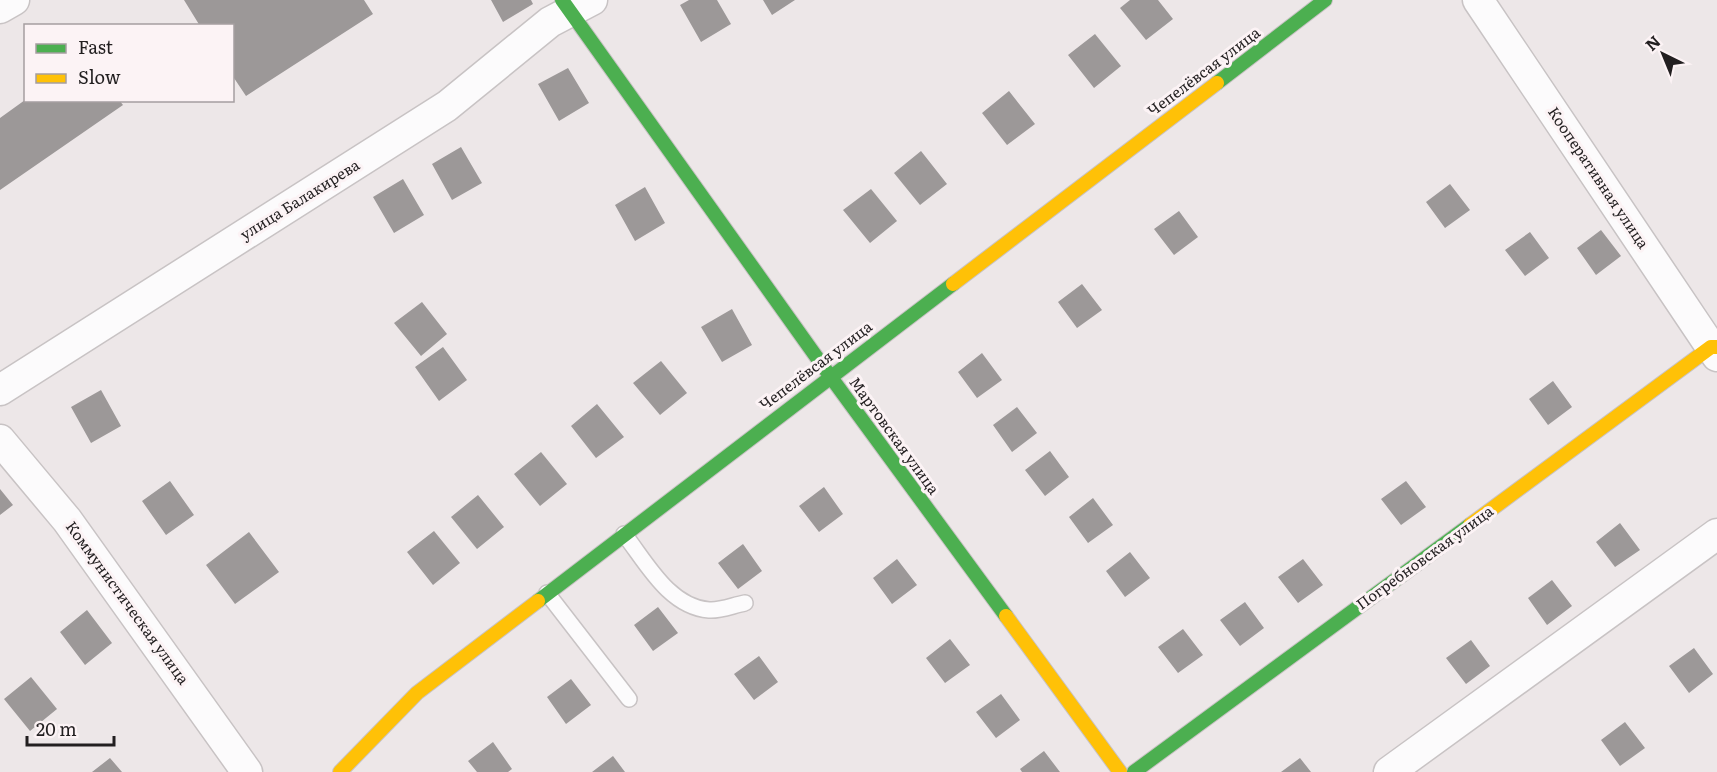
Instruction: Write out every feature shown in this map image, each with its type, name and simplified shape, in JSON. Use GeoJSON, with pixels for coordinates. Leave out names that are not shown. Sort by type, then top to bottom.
{"type":"FeatureCollection","features":[{"type":"Feature","properties":{"kind":"street"},"geometry":{"type":"LineString","coordinates":[[0,8],[14,0]]}},
{"type":"Feature","properties":{"kind":"street","name":"Чепелёвсая улица"},"geometry":{"type":"LineString","coordinates":[[340,772],[417,693],[1325,0]]}},
{"type":"Feature","properties":{"kind":"street","name":"Кооперативная улица"},"geometry":{"type":"LineString","coordinates":[[1478,0],[1715,350]]}},
{"type":"Feature","properties":{"kind":"street","name":"Мартовская улица"},"geometry":{"type":"LineString","coordinates":[[575,4],[830,376],[1120,772]]}},
{"type":"Feature","properties":{"kind":"street","name":"улица Балакирева"},"geometry":{"type":"LineString","coordinates":[[0,390],[447,106],[575,4]]}},
{"type":"Feature","properties":{"kind":"street","name":"Погребновская улица"},"geometry":{"type":"LineString","coordinates":[[1134,772],[1715,350]]}},
{"type":"Feature","properties":{"kind":"street","name":"Коммунистическая улица"},"geometry":{"type":"LineString","coordinates":[[0,440],[67,520],[247,772]]}},
{"type":"Feature","properties":{"kind":"street"},"geometry":{"type":"LineString","coordinates":[[1389,772],[1717,534]]}},
{"type":"Feature","properties":{"kind":"lane"},"geometry":{"type":"LineString","coordinates":[[624,534],[672,596],[688,605],[710,610],[745,603]]}},
{"type":"Feature","properties":{"kind":"lane"},"geometry":{"type":"LineString","coordinates":[[547,593],[629,699]]}},
{"type":"Feature","properties":{"kind":"building"},"geometry":{"type":"Polygon","coordinates":[[[184,0],[364,0],[373,14],[246,96],[234,78],[234,24],[199,24],[184,0]]]}},
{"type":"Feature","properties":{"kind":"building"},"geometry":{"type":"Polygon","coordinates":[[[491,0],[531,0],[533,4],[503,22],[491,0]]]}},
{"type":"Feature","properties":{"kind":"building"},"geometry":{"type":"Polygon","coordinates":[[[689,0],[717,0],[731,24],[701,42],[680,5],[689,0]]]}},
{"type":"Feature","properties":{"kind":"building"},"geometry":{"type":"Polygon","coordinates":[[[763,0],[795,0],[772,15],[763,0]]]}},
{"type":"Feature","properties":{"kind":"building"},"geometry":{"type":"Polygon","coordinates":[[[1130,0],[1158,0],[1173,19],[1146,40],[1120,8],[1130,0]]]}},
{"type":"Feature","properties":{"kind":"building"},"geometry":{"type":"Polygon","coordinates":[[[1095,34],[1121,66],[1094,88],[1068,55],[1095,34]]]}},
{"type":"Feature","properties":{"kind":"building"},"geometry":{"type":"Polygon","coordinates":[[[568,68],[589,103],[559,121],[538,84],[568,68]]]}},
{"type":"Feature","properties":{"kind":"building"},"geometry":{"type":"Polygon","coordinates":[[[1009,91],[1035,124],[1007,145],[982,113],[1009,91]]]}},
{"type":"Feature","properties":{"kind":"building"},"geometry":{"type":"Polygon","coordinates":[[[24,101],[121,102],[123,105],[0,190],[0,118],[24,101]]]}},
{"type":"Feature","properties":{"kind":"building"},"geometry":{"type":"Polygon","coordinates":[[[461,147],[482,183],[452,200],[432,164],[461,147]]]}},
{"type":"Feature","properties":{"kind":"building"},"geometry":{"type":"Polygon","coordinates":[[[921,151],[947,184],[920,205],[894,173],[921,151]]]}},
{"type":"Feature","properties":{"kind":"building"},"geometry":{"type":"Polygon","coordinates":[[[403,179],[424,215],[394,233],[373,197],[403,179]]]}},
{"type":"Feature","properties":{"kind":"building"},"geometry":{"type":"Polygon","coordinates":[[[1450,184],[1470,210],[1445,228],[1426,202],[1450,184]]]}},
{"type":"Feature","properties":{"kind":"building"},"geometry":{"type":"Polygon","coordinates":[[[645,187],[665,223],[635,241],[615,205],[645,187]]]}},
{"type":"Feature","properties":{"kind":"building"},"geometry":{"type":"Polygon","coordinates":[[[871,189],[897,221],[870,243],[843,210],[871,189]]]}},
{"type":"Feature","properties":{"kind":"building"},"geometry":{"type":"Polygon","coordinates":[[[1179,211],[1198,237],[1174,255],[1154,229],[1179,211]]]}},
{"type":"Feature","properties":{"kind":"building"},"geometry":{"type":"Polygon","coordinates":[[[1601,230],[1621,256],[1596,275],[1577,248],[1601,230]]]}},
{"type":"Feature","properties":{"kind":"building"},"geometry":{"type":"Polygon","coordinates":[[[1530,232],[1549,258],[1525,276],[1505,250],[1530,232]]]}},
{"type":"Feature","properties":{"kind":"building"},"geometry":{"type":"Polygon","coordinates":[[[1082,284],[1102,310],[1077,328],[1058,302],[1082,284]]]}},
{"type":"Feature","properties":{"kind":"building"},"geometry":{"type":"Polygon","coordinates":[[[422,302],[447,334],[421,356],[394,323],[422,302]]]}},
{"type":"Feature","properties":{"kind":"building"},"geometry":{"type":"Polygon","coordinates":[[[732,309],[752,345],[722,362],[701,327],[732,309]]]}},
{"type":"Feature","properties":{"kind":"building"},"geometry":{"type":"Polygon","coordinates":[[[443,347],[467,380],[439,401],[415,367],[443,347]]]}},
{"type":"Feature","properties":{"kind":"building"},"geometry":{"type":"Polygon","coordinates":[[[982,353],[1002,380],[977,398],[958,372],[982,353]]]}},
{"type":"Feature","properties":{"kind":"building"},"geometry":{"type":"Polygon","coordinates":[[[661,361],[687,393],[660,415],[633,383],[661,361]]]}},
{"type":"Feature","properties":{"kind":"building"},"geometry":{"type":"Polygon","coordinates":[[[1553,381],[1572,407],[1548,425],[1529,399],[1553,381]]]}},
{"type":"Feature","properties":{"kind":"building"},"geometry":{"type":"Polygon","coordinates":[[[101,390],[121,426],[91,443],[71,407],[101,390]]]}},
{"type":"Feature","properties":{"kind":"building"},"geometry":{"type":"Polygon","coordinates":[[[597,404],[624,437],[596,458],[571,426],[597,404]]]}},
{"type":"Feature","properties":{"kind":"building"},"geometry":{"type":"Polygon","coordinates":[[[1017,407],[1037,433],[1012,452],[993,425],[1017,407]]]}},
{"type":"Feature","properties":{"kind":"building"},"geometry":{"type":"Polygon","coordinates":[[[1050,451],[1069,477],[1045,496],[1025,470],[1050,451]]]}},
{"type":"Feature","properties":{"kind":"building"},"geometry":{"type":"Polygon","coordinates":[[[541,452],[567,484],[540,506],[514,474],[541,452]]]}},
{"type":"Feature","properties":{"kind":"building"},"geometry":{"type":"Polygon","coordinates":[[[170,481],[194,515],[166,535],[142,501],[170,481]]]}},
{"type":"Feature","properties":{"kind":"building"},"geometry":{"type":"Polygon","coordinates":[[[1406,481],[1426,507],[1401,525],[1381,499],[1406,481]]]}},
{"type":"Feature","properties":{"kind":"building"},"geometry":{"type":"Polygon","coordinates":[[[824,487],[843,514],[819,532],[799,506],[824,487]]]}},
{"type":"Feature","properties":{"kind":"building"},"geometry":{"type":"Polygon","coordinates":[[[0,489],[13,505],[0,515],[0,489]]]}},
{"type":"Feature","properties":{"kind":"building"},"geometry":{"type":"Polygon","coordinates":[[[478,495],[504,527],[477,549],[451,517],[478,495]]]}},
{"type":"Feature","properties":{"kind":"building"},"geometry":{"type":"Polygon","coordinates":[[[1093,498],[1113,525],[1088,543],[1069,517],[1093,498]]]}},
{"type":"Feature","properties":{"kind":"building"},"geometry":{"type":"Polygon","coordinates":[[[1620,523],[1640,550],[1615,567],[1596,542],[1620,523]]]}},
{"type":"Feature","properties":{"kind":"building"},"geometry":{"type":"Polygon","coordinates":[[[434,531],[460,563],[433,585],[407,552],[434,531]]]}},
{"type":"Feature","properties":{"kind":"building"},"geometry":{"type":"Polygon","coordinates":[[[249,532],[279,572],[235,604],[206,565],[249,532]]]}},
{"type":"Feature","properties":{"kind":"building"},"geometry":{"type":"Polygon","coordinates":[[[743,544],[762,571],[738,589],[718,563],[743,544]]]}},
{"type":"Feature","properties":{"kind":"building"},"geometry":{"type":"Polygon","coordinates":[[[1130,552],[1150,578],[1125,597],[1106,571],[1130,552]]]}},
{"type":"Feature","properties":{"kind":"building"},"geometry":{"type":"Polygon","coordinates":[[[897,559],[917,585],[892,604],[873,578],[897,559]]]}},
{"type":"Feature","properties":{"kind":"building"},"geometry":{"type":"Polygon","coordinates":[[[1303,559],[1323,585],[1298,603],[1278,577],[1303,559]]]}},
{"type":"Feature","properties":{"kind":"building"},"geometry":{"type":"Polygon","coordinates":[[[1552,580],[1572,606],[1547,625],[1528,598],[1552,580]]]}},
{"type":"Feature","properties":{"kind":"building"},"geometry":{"type":"Polygon","coordinates":[[[1245,602],[1264,628],[1240,646],[1220,620],[1245,602]]]}},
{"type":"Feature","properties":{"kind":"building"},"geometry":{"type":"Polygon","coordinates":[[[658,607],[678,633],[653,651],[634,625],[658,607]]]}},
{"type":"Feature","properties":{"kind":"building"},"geometry":{"type":"Polygon","coordinates":[[[87,610],[112,643],[85,665],[60,632],[87,610]]]}},
{"type":"Feature","properties":{"kind":"building"},"geometry":{"type":"Polygon","coordinates":[[[1183,629],[1203,655],[1178,673],[1158,647],[1183,629]]]}},
{"type":"Feature","properties":{"kind":"building"},"geometry":{"type":"Polygon","coordinates":[[[950,639],[970,665],[945,683],[926,658],[950,639]]]}},
{"type":"Feature","properties":{"kind":"building"},"geometry":{"type":"Polygon","coordinates":[[[1471,640],[1490,666],[1466,684],[1446,658],[1471,640]]]}},
{"type":"Feature","properties":{"kind":"building"},"geometry":{"type":"Polygon","coordinates":[[[1694,648],[1713,674],[1689,693],[1669,666],[1694,648]]]}},
{"type":"Feature","properties":{"kind":"building"},"geometry":{"type":"Polygon","coordinates":[[[759,656],[778,682],[754,700],[734,674],[759,656]]]}},
{"type":"Feature","properties":{"kind":"building"},"geometry":{"type":"Polygon","coordinates":[[[31,677],[57,709],[30,731],[4,699],[31,677]]]}},
{"type":"Feature","properties":{"kind":"building"},"geometry":{"type":"Polygon","coordinates":[[[571,679],[591,705],[566,724],[547,697],[571,679]]]}},
{"type":"Feature","properties":{"kind":"building"},"geometry":{"type":"Polygon","coordinates":[[[1001,694],[1020,720],[996,738],[976,712],[1001,694]]]}},
{"type":"Feature","properties":{"kind":"building"},"geometry":{"type":"Polygon","coordinates":[[[1625,722],[1645,748],[1620,766],[1601,740],[1625,722]]]}},
{"type":"Feature","properties":{"kind":"building"},"geometry":{"type":"Polygon","coordinates":[[[493,742],[512,769],[508,772],[477,772],[468,761],[493,742]]]}},
{"type":"Feature","properties":{"kind":"building"},"geometry":{"type":"Polygon","coordinates":[[[1044,751],[1060,772],[1022,772],[1020,769],[1044,751]]]}},
{"type":"Feature","properties":{"kind":"building"},"geometry":{"type":"Polygon","coordinates":[[[613,756],[625,772],[592,772],[613,756]]]}},
{"type":"Feature","properties":{"kind":"building"},"geometry":{"type":"Polygon","coordinates":[[[110,758],[122,772],[92,772],[110,758]]]}},
{"type":"Feature","properties":{"kind":"building"},"geometry":{"type":"Polygon","coordinates":[[[1300,758],[1311,772],[1281,772],[1300,758]]]}},
{"type":"Feature","properties":{"kind":"traffic: fast"},"geometry":{"type":"LineString","coordinates":[[562,0],[830,376],[1006,616]]}},
{"type":"Feature","properties":{"kind":"traffic: fast"},"geometry":{"type":"LineString","coordinates":[[1217,83],[1325,0]]}},
{"type":"Feature","properties":{"kind":"traffic: fast"},"geometry":{"type":"LineString","coordinates":[[538,601],[953,284]]}},
{"type":"Feature","properties":{"kind":"traffic: fast"},"geometry":{"type":"LineString","coordinates":[[1134,772],[1470,525]]}},
{"type":"Feature","properties":{"kind":"traffic: slow"},"geometry":{"type":"LineString","coordinates":[[953,284],[1217,83]]}},
{"type":"Feature","properties":{"kind":"traffic: slow"},"geometry":{"type":"LineString","coordinates":[[1470,525],[1711,347],[1717,347]]}},
{"type":"Feature","properties":{"kind":"traffic: slow"},"geometry":{"type":"LineString","coordinates":[[340,772],[417,693],[538,601]]}},
{"type":"Feature","properties":{"kind":"traffic: slow"},"geometry":{"type":"LineString","coordinates":[[1006,616],[1120,772]]}}]}
